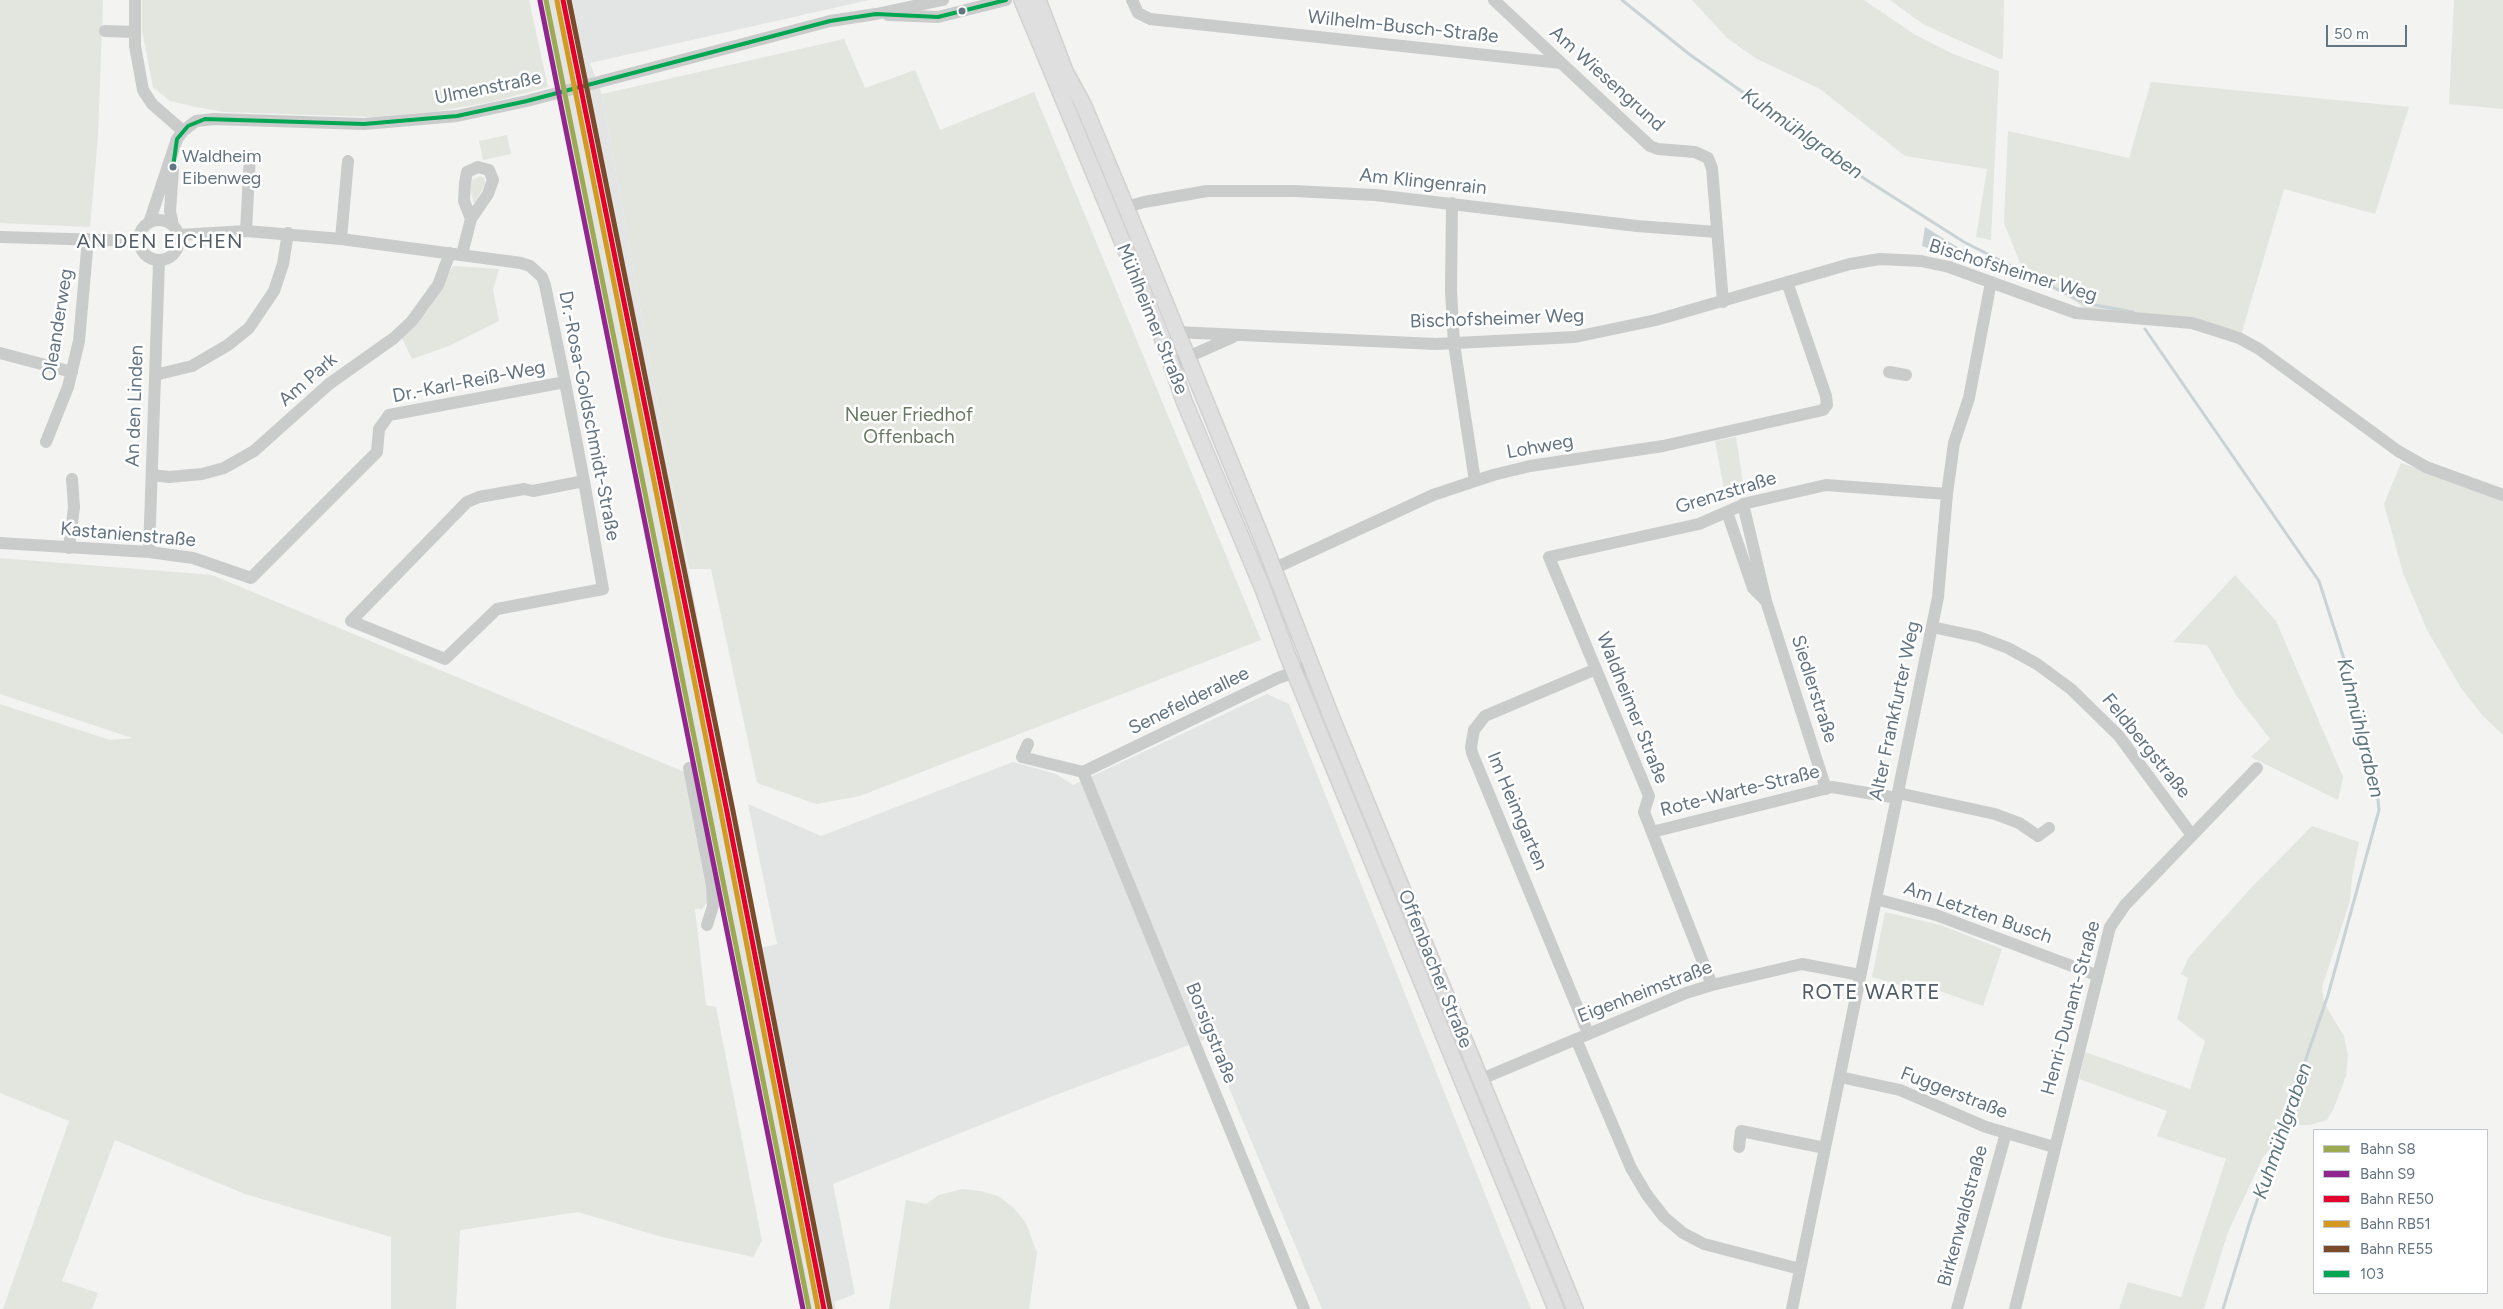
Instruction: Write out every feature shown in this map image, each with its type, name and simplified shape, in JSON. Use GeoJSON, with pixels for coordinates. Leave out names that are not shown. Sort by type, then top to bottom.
{"type":"FeatureCollection","features":[{"type":"Feature","properties":{"kind":"main road","name":"Mühlheimer Straße"},"geometry":{"type":"LineString","coordinates":[[1022,0],[1169,334],[1187,357],[1297,629]]}},
{"type":"Feature","properties":{"kind":"main road","name":"Mühlheimer Straße"},"geometry":{"type":"LineString","coordinates":[[1038,0],[1066,71],[1083,104],[1126,207],[1169,334],[1172,364],[1281,639]]}},
{"type":"Feature","properties":{"kind":"main road","name":"Offenbacher Straße"},"geometry":{"type":"LineString","coordinates":[[1297,629],[1479,1080],[1575,1309]]}},
{"type":"Feature","properties":{"kind":"main road","name":"Offenbacher Straße"},"geometry":{"type":"LineString","coordinates":[[1281,639],[1556,1309]]}},
{"type":"Feature","properties":{"kind":"street"},"geometry":{"type":"LineString","coordinates":[[135,0],[134,32],[140,82],[147,99],[180,135]]}},
{"type":"Feature","properties":{"kind":"street","name":"Ulmenstraße"},"geometry":{"type":"LineString","coordinates":[[180,135],[196,121],[214,119],[328,124],[413,121],[457,116],[527,101],[830,21],[876,14],[943,0]]}},
{"type":"Feature","properties":{"kind":"street"},"geometry":{"type":"LineString","coordinates":[[876,14],[938,16],[1006,0]]}},
{"type":"Feature","properties":{"kind":"street","name":"Wilhelm-Busch-Straße"},"geometry":{"type":"LineString","coordinates":[[1132,0],[1138,13],[1150,19],[1561,63]]}},
{"type":"Feature","properties":{"kind":"street","name":"Am Wiesengrund"},"geometry":{"type":"LineString","coordinates":[[1494,0],[1650,146],[1658,150],[1695,152],[1708,158],[1712,168],[1717,232]]}},
{"type":"Feature","properties":{"kind":"street"},"geometry":{"type":"LineString","coordinates":[[105,31],[134,32]]}},
{"type":"Feature","properties":{"kind":"street"},"geometry":{"type":"LineString","coordinates":[[180,135],[173,167],[170,211],[176,230],[177,250],[166,259],[159,260],[145,255],[139,241],[140,233],[149,223],[180,135]]}},
{"type":"Feature","properties":{"kind":"street"},"geometry":{"type":"LineString","coordinates":[[246,231],[250,156]]}},
{"type":"Feature","properties":{"kind":"street"},"geometry":{"type":"LineString","coordinates":[[341,239],[348,161]]}},
{"type":"Feature","properties":{"kind":"street","name":"Am Klingenrain"},"geometry":{"type":"LineString","coordinates":[[1126,207],[1195,193],[1236,190],[1335,192],[1452,203],[1637,226],[1717,232]]}},
{"type":"Feature","properties":{"kind":"street"},"geometry":{"type":"LineString","coordinates":[[1452,203],[1451,291],[1454,344],[1475,481]]}},
{"type":"Feature","properties":{"kind":"street","name":"Am Park"},"geometry":{"type":"LineString","coordinates":[[152,475],[169,477],[202,474],[224,468],[254,451],[330,384],[394,338],[412,321],[438,285],[456,253],[471,219]]}},
{"type":"Feature","properties":{"kind":"street"},"geometry":{"type":"LineString","coordinates":[[149,223],[162,220],[176,230],[288,233],[456,253]]}},
{"type":"Feature","properties":{"kind":"street"},"geometry":{"type":"LineString","coordinates":[[1717,232],[1723,302]]}},
{"type":"Feature","properties":{"kind":"street"},"geometry":{"type":"LineString","coordinates":[[155,375],[192,366],[228,345],[249,328],[274,291],[284,264],[288,233]]}},
{"type":"Feature","properties":{"kind":"street"},"geometry":{"type":"LineString","coordinates":[[0,236],[139,241]]}},
{"type":"Feature","properties":{"kind":"street","name":"Oleanderweg"},"geometry":{"type":"LineString","coordinates":[[46,442],[62,405],[72,372],[83,308],[88,239]]}},
{"type":"Feature","properties":{"kind":"street","name":"Dr.-Rosa-Goldschmidt-Straße"},"geometry":{"type":"LineString","coordinates":[[456,253],[521,263],[537,270],[545,285],[584,481],[603,590],[497,609],[445,660],[351,621],[467,502],[479,496],[524,489],[533,491],[584,481]]}},
{"type":"Feature","properties":{"kind":"street","name":"Bischofsheimer Weg"},"geometry":{"type":"LineString","coordinates":[[1169,334],[1454,344],[1575,337],[1622,328],[1723,302],[1850,264],[1880,259],[1933,263],[2076,313],[2192,323],[2239,338],[2259,349],[2398,451],[2426,467],[2503,495]]}},
{"type":"Feature","properties":{"kind":"street","name":"An den Linden"},"geometry":{"type":"LineString","coordinates":[[149,552],[159,260]]}},
{"type":"Feature","properties":{"kind":"street","name":"Lohweg"},"geometry":{"type":"LineString","coordinates":[[1273,569],[1432,495],[1475,481],[1530,466],[1664,446],[1819,411],[1827,405],[1826,396],[1787,282]]}},
{"type":"Feature","properties":{"kind":"street","name":"Alter Frankfurter Weg"},"geometry":{"type":"LineString","coordinates":[[1792,1309],[1940,589],[1947,494],[1955,437],[1969,398],[1991,282]]}},
{"type":"Feature","properties":{"kind":"street","name":"Bischofsheimer Weg"},"geometry":{"type":"LineString","coordinates":[[1172,364],[1235,336]]}},
{"type":"Feature","properties":{"kind":"street"},"geometry":{"type":"LineString","coordinates":[[0,353],[72,372]]}},
{"type":"Feature","properties":{"kind":"street"},"geometry":{"type":"LineString","coordinates":[[1889,372],[1906,375]]}},
{"type":"Feature","properties":{"kind":"street","name":"Dr.-Karl-Reiß-Weg"},"geometry":{"type":"LineString","coordinates":[[251,578],[377,452],[379,429],[389,415],[564,382]]}},
{"type":"Feature","properties":{"kind":"street"},"geometry":{"type":"LineString","coordinates":[[69,548],[74,507],[72,479]]}},
{"type":"Feature","properties":{"kind":"street","name":"Grenzstraße"},"geometry":{"type":"LineString","coordinates":[[1549,557],[1699,524],[1743,504],[1826,485],[1947,494]]}},
{"type":"Feature","properties":{"kind":"street","name":"Siedlerstraße"},"geometry":{"type":"LineString","coordinates":[[1743,504],[1766,601],[1826,789]]}},
{"type":"Feature","properties":{"kind":"street","name":"Siedlerstraße"},"geometry":{"type":"LineString","coordinates":[[1727,512],[1753,588],[1766,601]]}},
{"type":"Feature","properties":{"kind":"street","name":"Kastanienstraße"},"geometry":{"type":"LineString","coordinates":[[0,543],[149,552],[193,558],[251,578]]}},
{"type":"Feature","properties":{"kind":"street","name":"Waldheimer Straße"},"geometry":{"type":"LineString","coordinates":[[1549,557],[1649,796],[1644,812],[1712,985]]}},
{"type":"Feature","properties":{"kind":"street","name":"Feldbergstraße"},"geometry":{"type":"LineString","coordinates":[[1932,627],[1980,637],[2008,648],[2037,664],[2071,689],[2119,736],[2191,834]]}},
{"type":"Feature","properties":{"kind":"street","name":"Senefelderallee"},"geometry":{"type":"LineString","coordinates":[[1084,772],[1294,672],[1311,666]]}},
{"type":"Feature","properties":{"kind":"street","name":"Im Heimgarten"},"geometry":{"type":"LineString","coordinates":[[1596,669],[1485,716],[1474,730],[1471,747],[1472,753],[1631,1168],[1647,1195],[1664,1217],[1683,1233],[1704,1244],[1800,1269]]}},
{"type":"Feature","properties":{"kind":"street"},"geometry":{"type":"LineString","coordinates":[[1028,744],[1022,757],[1084,772]]}},
{"type":"Feature","properties":{"kind":"street"},"geometry":{"type":"LineString","coordinates":[[689,768],[712,885],[712,906],[707,925]]}},
{"type":"Feature","properties":{"kind":"street","name":"Henri-Dunant-Straße"},"geometry":{"type":"LineString","coordinates":[[2015,1309],[2108,931],[2115,918],[2191,834],[2258,768]]}},
{"type":"Feature","properties":{"kind":"street","name":"Borsigstraße"},"geometry":{"type":"LineString","coordinates":[[1084,772],[1304,1309]]}},
{"type":"Feature","properties":{"kind":"street","name":"Rote-Warte-Straße"},"geometry":{"type":"LineString","coordinates":[[1652,832],[1839,787],[1996,814],[2019,824],[2038,836],[2049,828]]}},
{"type":"Feature","properties":{"kind":"street","name":"Am Letzten Busch"},"geometry":{"type":"LineString","coordinates":[[1876,899],[1936,915],[2096,975]]}},
{"type":"Feature","properties":{"kind":"street","name":"Eigenheimstraße"},"geometry":{"type":"LineString","coordinates":[[1479,1080],[1686,993],[1712,985],[1802,964],[1860,975]]}},
{"type":"Feature","properties":{"kind":"street","name":"Fuggerstraße"},"geometry":{"type":"LineString","coordinates":[[1840,1077],[1909,1093],[1972,1121],[2054,1147]]}},
{"type":"Feature","properties":{"kind":"street"},"geometry":{"type":"LineString","coordinates":[[1739,1147],[1741,1132],[1825,1148]]}},
{"type":"Feature","properties":{"kind":"street","name":"Birkenwaldstraße"},"geometry":{"type":"LineString","coordinates":[[1957,1309],[2006,1133]]}},
{"type":"Feature","properties":{"kind":"shaded area"},"geometry":{"type":"Polygon","coordinates":[[[538,0],[869,0],[590,63],[602,94],[669,469],[761,948],[777,944],[748,804],[821,836],[1013,762],[1056,774],[1073,785],[1267,694],[1289,704],[1531,1309],[1322,1309],[1208,1038],[1058,1094],[833,1184],[855,1294],[834,1302],[836,1309],[802,1309],[569,137],[538,0]]]}},
{"type":"Feature","properties":{"kind":"shaded area"},"geometry":{"type":"Polygon","coordinates":[[[1925,227],[1980,261],[1978,265],[1922,246],[1925,227]]]}},
{"type":"Feature","properties":{"kind":"green space"},"geometry":{"type":"Polygon","coordinates":[[[0,0],[103,0],[98,137],[90,227],[0,223],[0,0]]]}},
{"type":"Feature","properties":{"kind":"green space"},"geometry":{"type":"Polygon","coordinates":[[[142,0],[529,0],[548,87],[492,102],[433,112],[372,117],[224,112],[196,107],[170,101],[153,87],[142,30],[142,0]]]}},
{"type":"Feature","properties":{"kind":"green space"},"geometry":{"type":"Polygon","coordinates":[[[1692,0],[1864,0],[1914,34],[1953,54],[1999,71],[1991,240],[1976,237],[1987,169],[1905,156],[1820,89],[1757,59],[1727,38],[1692,0]]]}},
{"type":"Feature","properties":{"kind":"green space"},"geometry":{"type":"Polygon","coordinates":[[[1890,0],[2004,0],[2003,58],[2000,59],[1923,24],[1890,0]]]}},
{"type":"Feature","properties":{"kind":"green space"},"geometry":{"type":"Polygon","coordinates":[[[2454,0],[2503,0],[2503,109],[2449,104],[2454,0]]]}},
{"type":"Feature","properties":{"kind":"green space","name":"Neuer Friedhof Offenbach"},"geometry":{"type":"Polygon","coordinates":[[[844,39],[865,88],[915,70],[940,130],[1034,92],[1261,640],[860,796],[816,804],[757,783],[711,569],[689,569],[669,469],[602,94],[844,39]]]}},
{"type":"Feature","properties":{"kind":"green space"},"geometry":{"type":"Polygon","coordinates":[[[2151,82],[2409,107],[2375,214],[2284,189],[2242,332],[2206,323],[2090,312],[2020,263],[2004,223],[2008,131],[2129,158],[2151,82]]]}},
{"type":"Feature","properties":{"kind":"green space"},"geometry":{"type":"Polygon","coordinates":[[[507,135],[511,154],[483,160],[479,141],[507,135]]]}},
{"type":"Feature","properties":{"kind":"green space"},"geometry":{"type":"Polygon","coordinates":[[[480,176],[484,178],[486,183],[474,204],[470,187],[472,180],[480,176]]]}},
{"type":"Feature","properties":{"kind":"green space"},"geometry":{"type":"Polygon","coordinates":[[[453,266],[499,269],[493,290],[499,321],[449,346],[412,359],[401,336],[428,310],[453,266]]]}},
{"type":"Feature","properties":{"kind":"green space"},"geometry":{"type":"Polygon","coordinates":[[[1736,437],[1745,496],[1726,500],[1715,441],[1736,437]]]}},
{"type":"Feature","properties":{"kind":"green space"},"geometry":{"type":"Polygon","coordinates":[[[2401,463],[2503,500],[2503,735],[2482,715],[2461,688],[2427,630],[2403,573],[2384,504],[2401,463]]]}},
{"type":"Feature","properties":{"kind":"green space"},"geometry":{"type":"Polygon","coordinates":[[[0,558],[212,575],[687,773],[710,899],[702,909],[695,909],[706,1005],[716,1007],[762,1241],[753,1257],[662,1237],[578,1212],[460,1230],[456,1309],[391,1309],[391,1237],[245,1194],[115,1140],[62,1281],[98,1293],[92,1309],[3,1309],[69,1121],[0,1093],[0,704],[110,740],[132,738],[0,694],[0,558]]]}},
{"type":"Feature","properties":{"kind":"green space"},"geometry":{"type":"Polygon","coordinates":[[[2235,575],[2276,621],[2343,777],[2338,800],[2251,757],[2270,739],[2236,695],[2207,645],[2173,642],[2235,575]]]}},
{"type":"Feature","properties":{"kind":"green space"},"geometry":{"type":"Polygon","coordinates":[[[2312,826],[2359,842],[2352,877],[2350,901],[2322,987],[2324,1003],[2344,1036],[2348,1055],[2346,1076],[2334,1108],[2327,1120],[2310,1125],[2292,1125],[2263,1157],[2228,1232],[2204,1309],[2119,1309],[2128,1282],[2181,1297],[2226,1159],[2157,1136],[2167,1111],[2079,1079],[2085,1052],[2190,1089],[2205,1041],[2177,1019],[2188,978],[2181,974],[2189,957],[2251,888],[2312,826]]]}},
{"type":"Feature","properties":{"kind":"green space"},"geometry":{"type":"Polygon","coordinates":[[[1885,912],[1940,925],[2002,949],[1983,1006],[1905,979],[1904,986],[1872,977],[1885,912]]]}},
{"type":"Feature","properties":{"kind":"green space"},"geometry":{"type":"Polygon","coordinates":[[[962,1189],[998,1196],[1014,1208],[1026,1223],[1037,1253],[1029,1309],[889,1309],[906,1200],[926,1204],[939,1195],[962,1189]]]}},
{"type":"Feature","properties":{"kind":"waterway","name":"Kuhmühlgraben"},"geometry":{"type":"LineString","coordinates":[[1622,0],[1689,54],[1865,179],[1964,242],[2084,303],[2133,312]]}},
{"type":"Feature","properties":{"kind":"waterway","name":"Kuhmühlgraben"},"geometry":{"type":"LineString","coordinates":[[2145,329],[2319,581],[2352,684],[2375,772],[2379,810],[2328,995],[2250,1221],[2223,1309]]}},
{"type":"Feature","properties":{"kind":"rail line","name":"S8"},"geometry":{"type":"LineString","coordinates":[[546,0],[809,1309]]}},
{"type":"Feature","properties":{"kind":"rail line","name":"RE50"},"geometry":{"type":"LineString","coordinates":[[563,0],[727,812],[824,1309]]}},
{"type":"Feature","properties":{"kind":"rail line","name":"RE55"},"geometry":{"type":"LineString","coordinates":[[569,0],[733,811],[830,1308]]}},
{"type":"Feature","properties":{"kind":"rail line","name":"S9"},"geometry":{"type":"LineString","coordinates":[[540,1],[803,1309]]}},
{"type":"Feature","properties":{"kind":"rail line","name":"RB51"},"geometry":{"type":"LineString","coordinates":[[557,1],[721,813],[818,1309]]}},
{"type":"Feature","properties":{"kind":"transit line","name":"103"},"geometry":{"type":"LineString","coordinates":[[173,167],[177,139],[188,126],[205,119],[364,124],[457,116],[527,101],[830,21],[876,14],[938,17],[1006,0]]}},
{"type":"Feature","properties":{"kind":"place","name":"Waldheim Eibenweg"},"geometry":{"type":"Point","coordinates":[173,167]}},
{"type":"Feature","properties":{"kind":"district","name":"AN DEN EICHEN"},"geometry":{"type":"Point","coordinates":[160,242]}},
{"type":"Feature","properties":{"kind":"district","name":"ROTE WARTE"},"geometry":{"type":"Point","coordinates":[1871,993]}}]}
